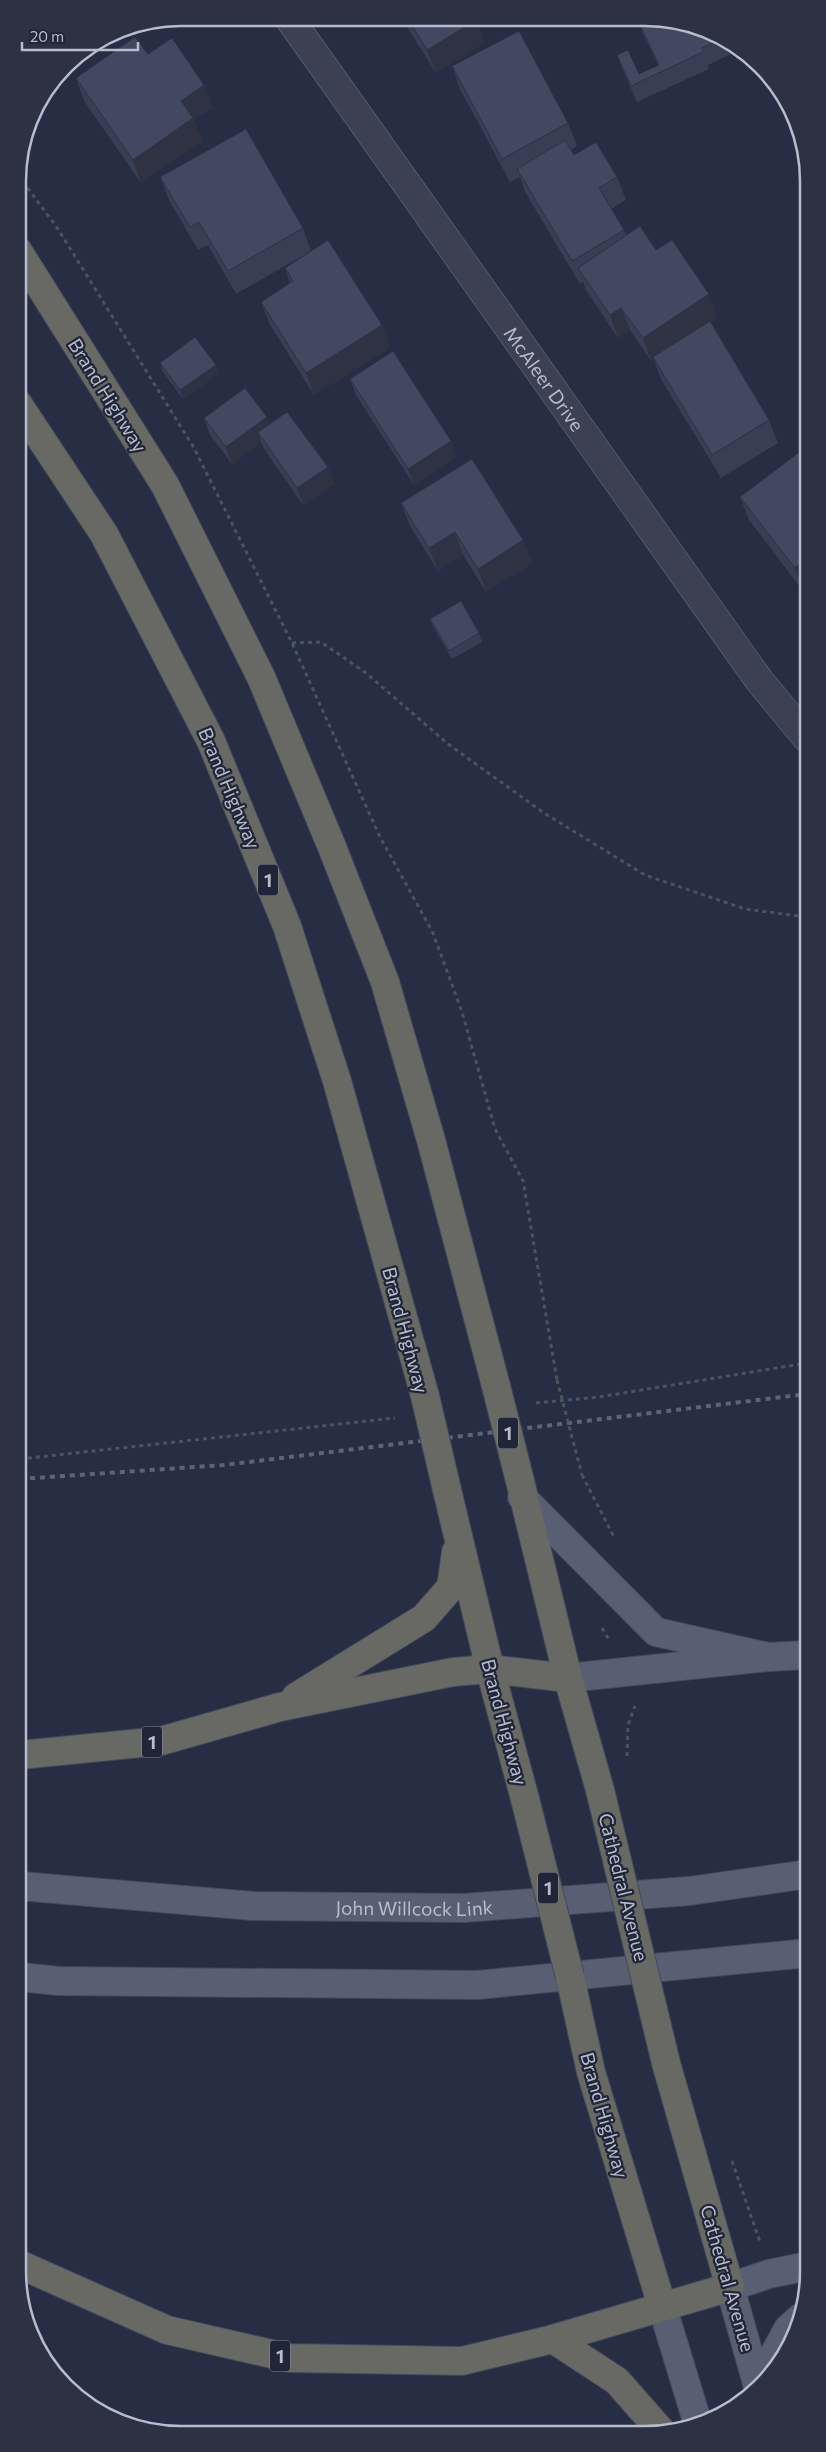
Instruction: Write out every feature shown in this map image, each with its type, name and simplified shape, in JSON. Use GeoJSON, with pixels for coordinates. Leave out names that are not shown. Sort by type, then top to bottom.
{"type":"FeatureCollection","features":[{"type":"Feature","properties":{"kind":"highway","name":"Brand Highway"},"geometry":{"type":"LineString","coordinates":[[27,266],[165,486],[265,686],[332,847],[384,982],[431,1140],[496,1386]]}},
{"type":"Feature","properties":{"kind":"highway","name":"Brand Highway"},"geometry":{"type":"LineString","coordinates":[[27,417],[104,534],[211,740],[287,926],[338,1081],[424,1396],[490,1669],[570,1977],[591,2072],[662,2306]]}},
{"type":"Feature","properties":{"kind":"highway","name":"Cathedral Avenue"},"geometry":{"type":"LineString","coordinates":[[496,1386],[568,1678],[600,1790],[666,2063],[730,2287]]}},
{"type":"Feature","properties":{"kind":"highway","name":"1"},"geometry":{"type":"LineString","coordinates":[[280,1707],[424,1618],[451,1587],[458,1535]]}},
{"type":"Feature","properties":{"kind":"highway"},"geometry":{"type":"LineString","coordinates":[[490,1669],[568,1678]]}},
{"type":"Feature","properties":{"kind":"highway","name":"1"},"geometry":{"type":"LineString","coordinates":[[26,1753],[161,1741],[280,1707],[453,1672],[490,1669]]}},
{"type":"Feature","properties":{"kind":"highway","name":"1"},"geometry":{"type":"LineString","coordinates":[[26,2266],[168,2330],[290,2358],[462,2361],[553,2339],[730,2287]]}},
{"type":"Feature","properties":{"kind":"highway"},"geometry":{"type":"LineString","coordinates":[[553,2339],[617,2381],[656,2425]]}},
{"type":"Feature","properties":{"kind":"main road"},"geometry":{"type":"LineString","coordinates":[[521,1489],[656,1632],[768,1657]]}},
{"type":"Feature","properties":{"kind":"main road"},"geometry":{"type":"LineString","coordinates":[[568,1678],[799,1655]]}},
{"type":"Feature","properties":{"kind":"main road","name":"John Willcock Link"},"geometry":{"type":"LineString","coordinates":[[26,1887],[253,1906],[464,1908],[689,1891],[799,1875]]}},
{"type":"Feature","properties":{"kind":"main road"},"geometry":{"type":"LineString","coordinates":[[26,1978],[59,1982],[476,1985],[799,1954]]}},
{"type":"Feature","properties":{"kind":"main road"},"geometry":{"type":"LineString","coordinates":[[730,2287],[769,2274],[799,2268]]}},
{"type":"Feature","properties":{"kind":"main road","name":"Cathedral Avenue"},"geometry":{"type":"LineString","coordinates":[[730,2287],[756,2378]]}},
{"type":"Feature","properties":{"kind":"main road"},"geometry":{"type":"LineString","coordinates":[[662,2306],[696,2417]]}},
{"type":"Feature","properties":{"kind":"main road"},"geometry":{"type":"LineString","coordinates":[[771,2361],[789,2328]]}},
{"type":"Feature","properties":{"kind":"street","name":"McAleer Drive"},"geometry":{"type":"LineString","coordinates":[[295,27],[759,680],[800,729]]}},
{"type":"Feature","properties":{"kind":"path"},"geometry":{"type":"LineString","coordinates":[[292,644],[321,642],[366,673],[448,744],[544,814],[645,875],[745,909],[800,916]]}},
{"type":"Feature","properties":{"kind":"path"},"geometry":{"type":"LineString","coordinates":[[557,1380],[582,1475],[610,1533],[621,1546]]}},
{"type":"Feature","properties":{"kind":"path"},"geometry":{"type":"LineString","coordinates":[[627,1760],[628,1726],[636,1704]]}},
{"type":"Feature","properties":{"kind":"building"},"geometry":{"type":"Polygon","coordinates":[[[413,26],[466,26],[427,50],[413,26]]]}},
{"type":"Feature","properties":{"kind":"building"},"geometry":{"type":"Polygon","coordinates":[[[641,26],[675,29],[695,34],[714,43],[702,48],[703,52],[631,86],[617,55],[628,50],[639,74],[659,65],[641,26]]]}},
{"type":"Feature","properties":{"kind":"building"},"geometry":{"type":"Polygon","coordinates":[[[519,31],[568,123],[502,159],[452,66],[519,31]]]}},
{"type":"Feature","properties":{"kind":"building"},"geometry":{"type":"Polygon","coordinates":[[[135,37],[148,54],[172,38],[204,85],[181,101],[193,118],[133,160],[76,78],[135,37]]]}},
{"type":"Feature","properties":{"kind":"building"},"geometry":{"type":"Polygon","coordinates":[[[246,129],[303,228],[228,271],[199,222],[190,227],[160,177],[246,129]]]}},
{"type":"Feature","properties":{"kind":"building"},"geometry":{"type":"Polygon","coordinates":[[[565,140],[574,155],[596,142],[617,177],[599,188],[624,230],[572,261],[517,169],[565,140]]]}},
{"type":"Feature","properties":{"kind":"building"},"geometry":{"type":"Polygon","coordinates":[[[640,226],[656,250],[672,240],[709,294],[643,338],[621,308],[610,315],[578,268],[640,226]]]}},
{"type":"Feature","properties":{"kind":"building"},"geometry":{"type":"Polygon","coordinates":[[[328,240],[382,325],[306,373],[261,302],[293,281],[285,268],[328,240]]]}},
{"type":"Feature","properties":{"kind":"building"},"geometry":{"type":"Polygon","coordinates":[[[710,321],[769,420],[712,455],[653,357],[710,321]]]}},
{"type":"Feature","properties":{"kind":"building"},"geometry":{"type":"Polygon","coordinates":[[[195,337],[216,365],[180,390],[160,363],[195,337]]]}},
{"type":"Feature","properties":{"kind":"building"},"geometry":{"type":"Polygon","coordinates":[[[393,351],[451,441],[408,469],[350,379],[393,351]]]}},
{"type":"Feature","properties":{"kind":"building"},"geometry":{"type":"Polygon","coordinates":[[[245,388],[267,417],[226,447],[204,418],[245,388]]]}},
{"type":"Feature","properties":{"kind":"building"},"geometry":{"type":"Polygon","coordinates":[[[287,412],[328,467],[297,488],[258,432],[287,412]]]}},
{"type":"Feature","properties":{"kind":"building"},"geometry":{"type":"Polygon","coordinates":[[[800,452],[800,564],[795,568],[740,497],[800,452]]]}},
{"type":"Feature","properties":{"kind":"building"},"geometry":{"type":"Polygon","coordinates":[[[472,459],[523,540],[478,569],[455,532],[429,548],[401,503],[472,459]]]}},
{"type":"Feature","properties":{"kind":"building"},"geometry":{"type":"Polygon","coordinates":[[[461,601],[479,633],[449,651],[430,619],[461,601]]]}},
{"type":"Feature","properties":{"kind":"railway"},"geometry":{"type":"LineString","coordinates":[[26,1479],[224,1465],[799,1395]]}}]}
